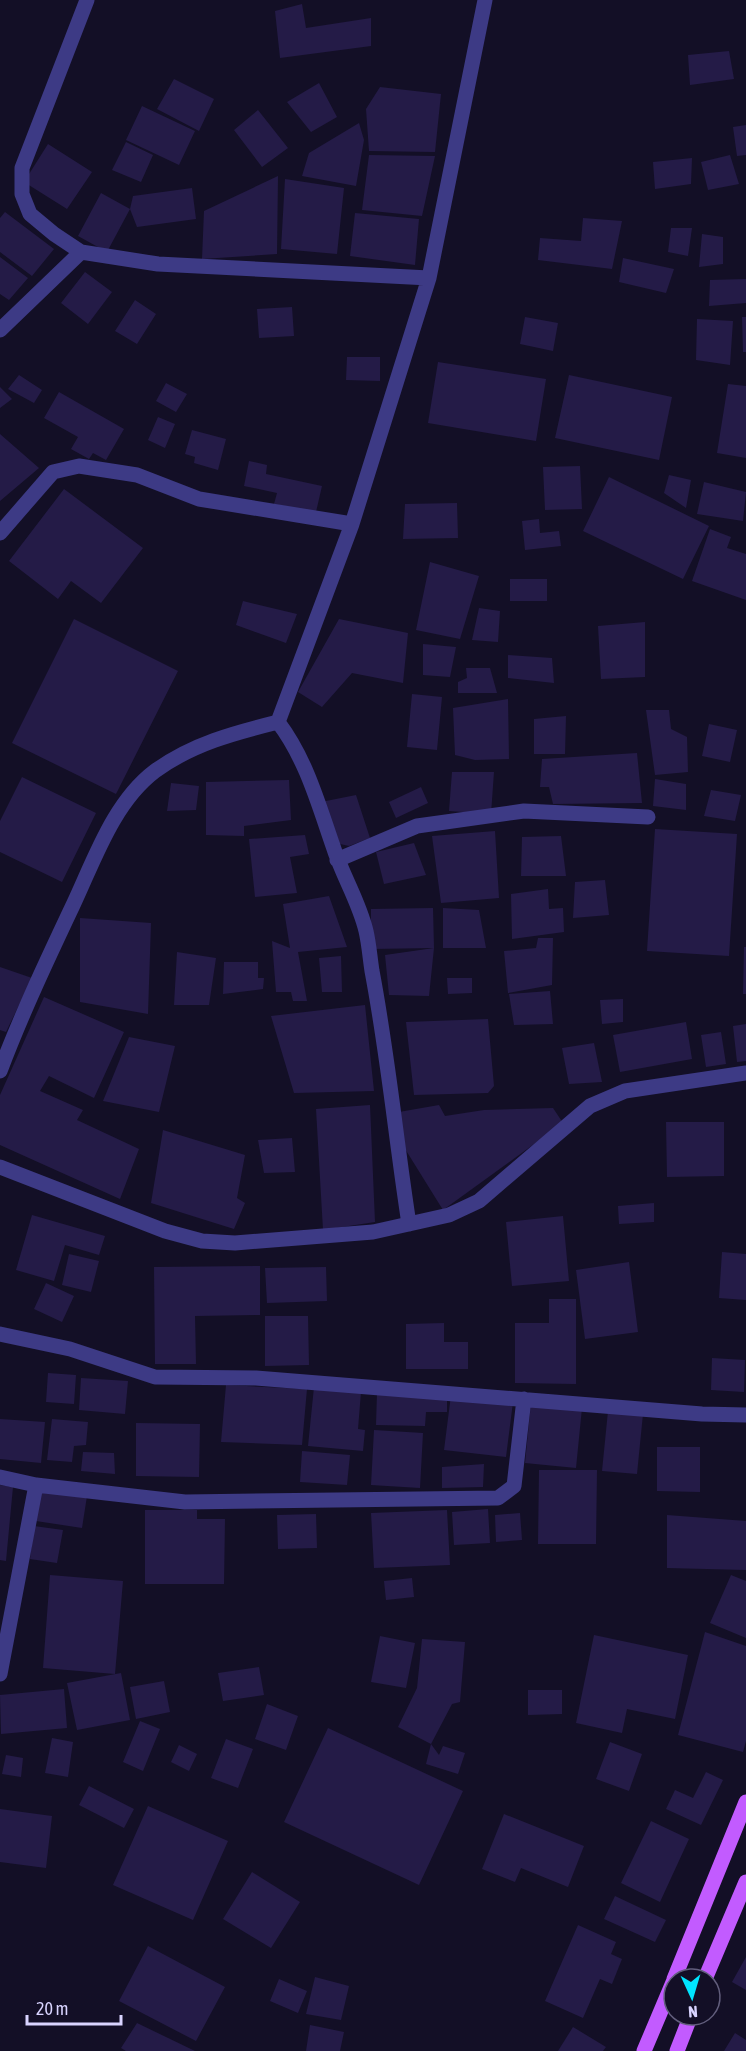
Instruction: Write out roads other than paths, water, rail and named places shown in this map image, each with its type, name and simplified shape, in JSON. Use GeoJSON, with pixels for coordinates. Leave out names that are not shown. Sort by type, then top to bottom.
{"type":"FeatureCollection","features":[{"type":"Feature","properties":{"kind":"main road"},"geometry":{"type":"LineString","coordinates":[[679,1967],[746,1802]]}},
{"type":"Feature","properties":{"kind":"main road"},"geometry":{"type":"LineString","coordinates":[[710,1967],[746,1882]]}},
{"type":"Feature","properties":{"kind":"main road"},"geometry":{"type":"LineString","coordinates":[[688,1946],[714,1957]]}},
{"type":"Feature","properties":{"kind":"main road"},"geometry":{"type":"LineString","coordinates":[[644,2051],[662,2008]]}},
{"type":"Feature","properties":{"kind":"main road"},"geometry":{"type":"LineString","coordinates":[[677,2051],[686,2027]]}},
{"type":"Feature","properties":{"kind":"street"},"geometry":{"type":"LineString","coordinates":[[87,0],[22,168],[22,194],[30,214],[54,234],[81,252],[158,264],[429,278]]}},
{"type":"Feature","properties":{"kind":"street"},"geometry":{"type":"LineString","coordinates":[[278,722],[352,524],[429,278],[485,0]]}},
{"type":"Feature","properties":{"kind":"street"},"geometry":{"type":"LineString","coordinates":[[0,330],[81,252]]}},
{"type":"Feature","properties":{"kind":"street"},"geometry":{"type":"LineString","coordinates":[[0,533],[53,472],[79,466],[137,475],[199,499],[352,524]]}},
{"type":"Feature","properties":{"kind":"street"},"geometry":{"type":"LineString","coordinates":[[278,722],[294,743],[305,769],[337,860],[358,903],[367,933],[383,1029],[409,1224]]}},
{"type":"Feature","properties":{"kind":"street"},"geometry":{"type":"LineString","coordinates":[[0,1071],[24,1009],[113,821],[137,790],[154,772],[217,738],[278,722]]}},
{"type":"Feature","properties":{"kind":"street"},"geometry":{"type":"LineString","coordinates":[[337,860],[417,826],[500,814],[524,811],[648,817]]}},
{"type":"Feature","properties":{"kind":"street"},"geometry":{"type":"LineString","coordinates":[[0,1167],[165,1232],[202,1241],[235,1243],[373,1232],[449,1215],[479,1201],[591,1106],[599,1102],[625,1091],[746,1073]]}},
{"type":"Feature","properties":{"kind":"street"},"geometry":{"type":"LineString","coordinates":[[0,1334],[70,1349],[155,1377],[256,1378],[702,1414],[746,1415]]}},
{"type":"Feature","properties":{"kind":"street"},"geometry":{"type":"LineString","coordinates":[[0,1478],[36,1485],[185,1502],[498,1498],[514,1486],[524,1399]]}},
{"type":"Feature","properties":{"kind":"street"},"geometry":{"type":"LineString","coordinates":[[0,1674],[36,1485]]}}]}
